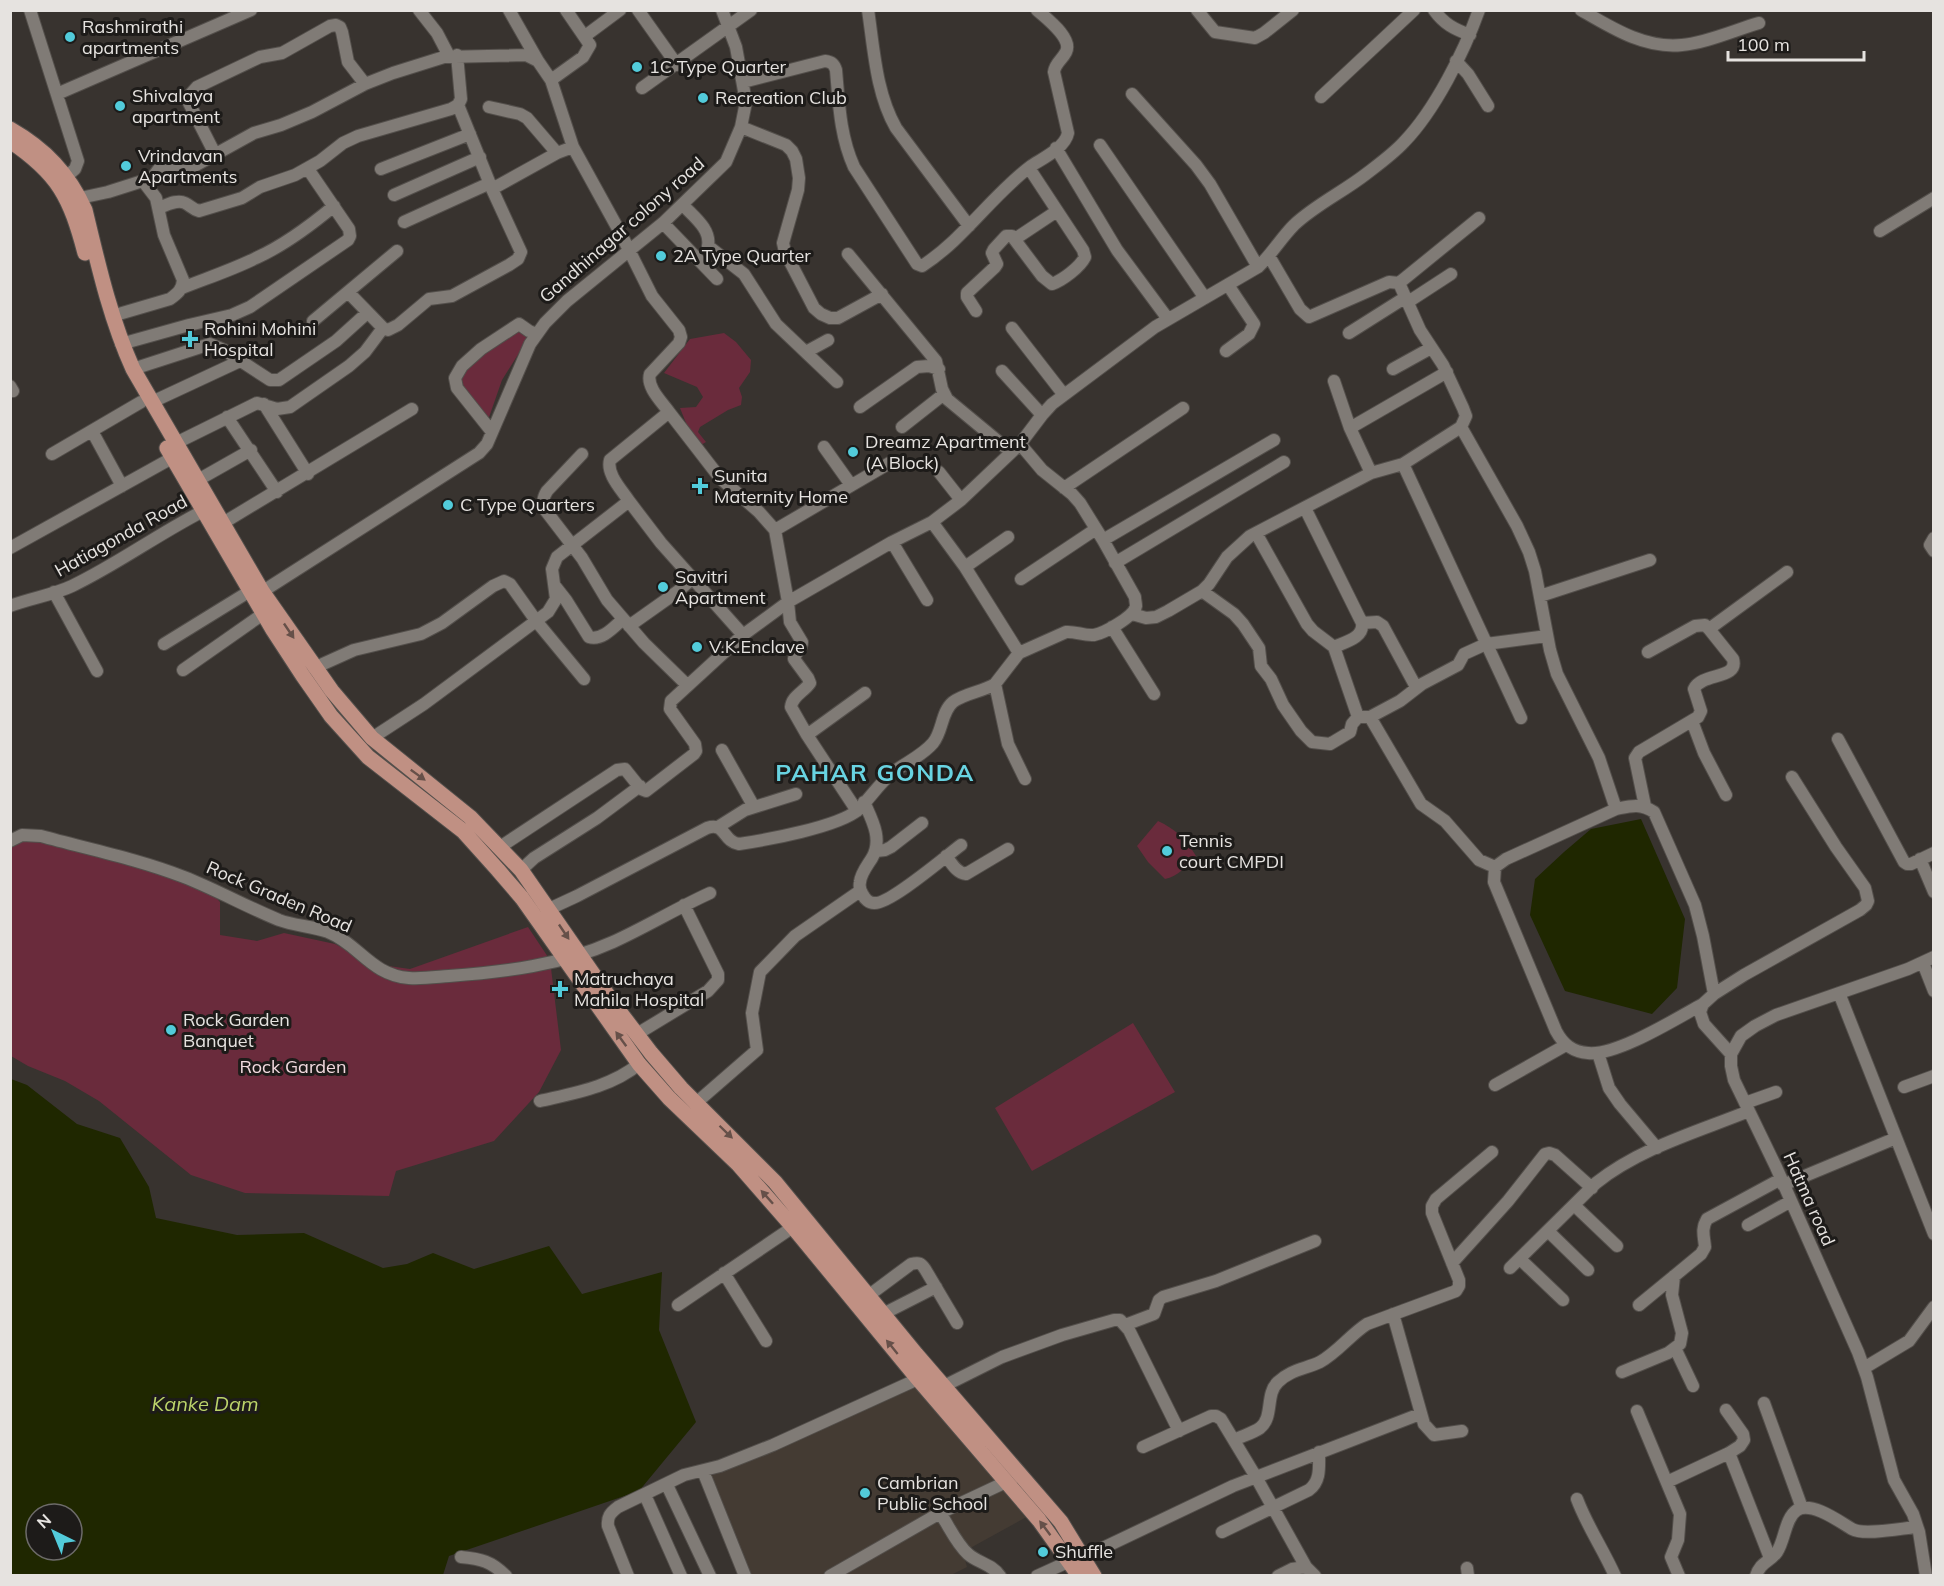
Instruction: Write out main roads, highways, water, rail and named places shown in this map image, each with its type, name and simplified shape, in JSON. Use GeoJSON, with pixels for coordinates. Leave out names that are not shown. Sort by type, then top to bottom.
{"type":"FeatureCollection","features":[{"type":"Feature","properties":{"kind":"main road"},"geometry":{"type":"LineString","coordinates":[[10,129],[47,155],[63,180],[115,354],[146,402],[255,593],[352,717],[372,738],[453,802],[500,847],[520,870],[549,909],[572,956],[639,1064],[669,1098],[738,1164],[1006,1482],[1039,1520],[1094,1575]]}},
{"type":"Feature","properties":{"kind":"main road"},"geometry":{"type":"LineString","coordinates":[[10,141],[63,180],[80,198],[112,316],[146,402]]}},
{"type":"Feature","properties":{"kind":"main road"},"geometry":{"type":"LineString","coordinates":[[174,450],[198,480],[208,508],[223,523],[263,614],[303,676],[350,737],[368,757],[392,777],[463,831],[572,956],[659,1062],[775,1182],[883,1314],[1061,1522],[1077,1559],[1079,1575]]}},
{"type":"Feature","properties":{"kind":"water"},"geometry":{"type":"Polygon","coordinates":[[[1641,819],[1685,919],[1677,988],[1652,1014],[1565,991],[1530,915],[1535,879],[1564,852],[1591,829],[1641,819]]]}},
{"type":"Feature","properties":{"kind":"water","name":"Kanke Dam"},"geometry":{"type":"Polygon","coordinates":[[[11,1079],[27,1085],[77,1124],[120,1138],[149,1187],[156,1218],[237,1235],[304,1233],[383,1268],[407,1264],[433,1253],[474,1269],[549,1246],[582,1294],[662,1272],[659,1330],[696,1422],[639,1491],[449,1556],[443,1575],[11,1576],[11,1079]]]}},
{"type":"Feature","properties":{"kind":"place","name":"Rashmirathi apartments"},"geometry":{"type":"Point","coordinates":[70,37]}},
{"type":"Feature","properties":{"kind":"place","name":"1C Type Quarter"},"geometry":{"type":"Point","coordinates":[637,67]}},
{"type":"Feature","properties":{"kind":"place","name":"Recreation Club"},"geometry":{"type":"Point","coordinates":[703,98]}},
{"type":"Feature","properties":{"kind":"place","name":"Shivalaya apartment"},"geometry":{"type":"Point","coordinates":[120,106]}},
{"type":"Feature","properties":{"kind":"place","name":"Vrindavan Apartments"},"geometry":{"type":"Point","coordinates":[126,166]}},
{"type":"Feature","properties":{"kind":"place","name":"2A Type Quarter"},"geometry":{"type":"Point","coordinates":[661,256]}},
{"type":"Feature","properties":{"kind":"place","name":"Rohini Mohini Hospital"},"geometry":{"type":"Point","coordinates":[190,339]}},
{"type":"Feature","properties":{"kind":"place","name":"Dreamz Apartment (A Block)"},"geometry":{"type":"Point","coordinates":[853,452]}},
{"type":"Feature","properties":{"kind":"place","name":"Sunita Maternity Home"},"geometry":{"type":"Point","coordinates":[700,486]}},
{"type":"Feature","properties":{"kind":"place","name":"C Type Quarters"},"geometry":{"type":"Point","coordinates":[448,505]}},
{"type":"Feature","properties":{"kind":"place","name":"Savitri Apartment"},"geometry":{"type":"Point","coordinates":[663,587]}},
{"type":"Feature","properties":{"kind":"place","name":"V.K.Enclave"},"geometry":{"type":"Point","coordinates":[697,647]}},
{"type":"Feature","properties":{"kind":"place","name":"Tennis court CMPDI"},"geometry":{"type":"Point","coordinates":[1167,851]}},
{"type":"Feature","properties":{"kind":"place","name":"Matruchaya Mahila Hospital"},"geometry":{"type":"Point","coordinates":[560,989]}},
{"type":"Feature","properties":{"kind":"place","name":"Rock Garden Banquet"},"geometry":{"type":"Point","coordinates":[171,1030]}},
{"type":"Feature","properties":{"kind":"place","name":"Cambrian Public School"},"geometry":{"type":"Point","coordinates":[865,1493]}},
{"type":"Feature","properties":{"kind":"place","name":"Shuffle"},"geometry":{"type":"Point","coordinates":[1043,1552]}},
{"type":"Feature","properties":{"kind":"district","name":"PAHAR GONDA"},"geometry":{"type":"Point","coordinates":[875,773]}},
{"type":"Feature","properties":{"kind":"park label","name":"Rock Garden"},"geometry":{"type":"Point","coordinates":[293,1067]}}]}
